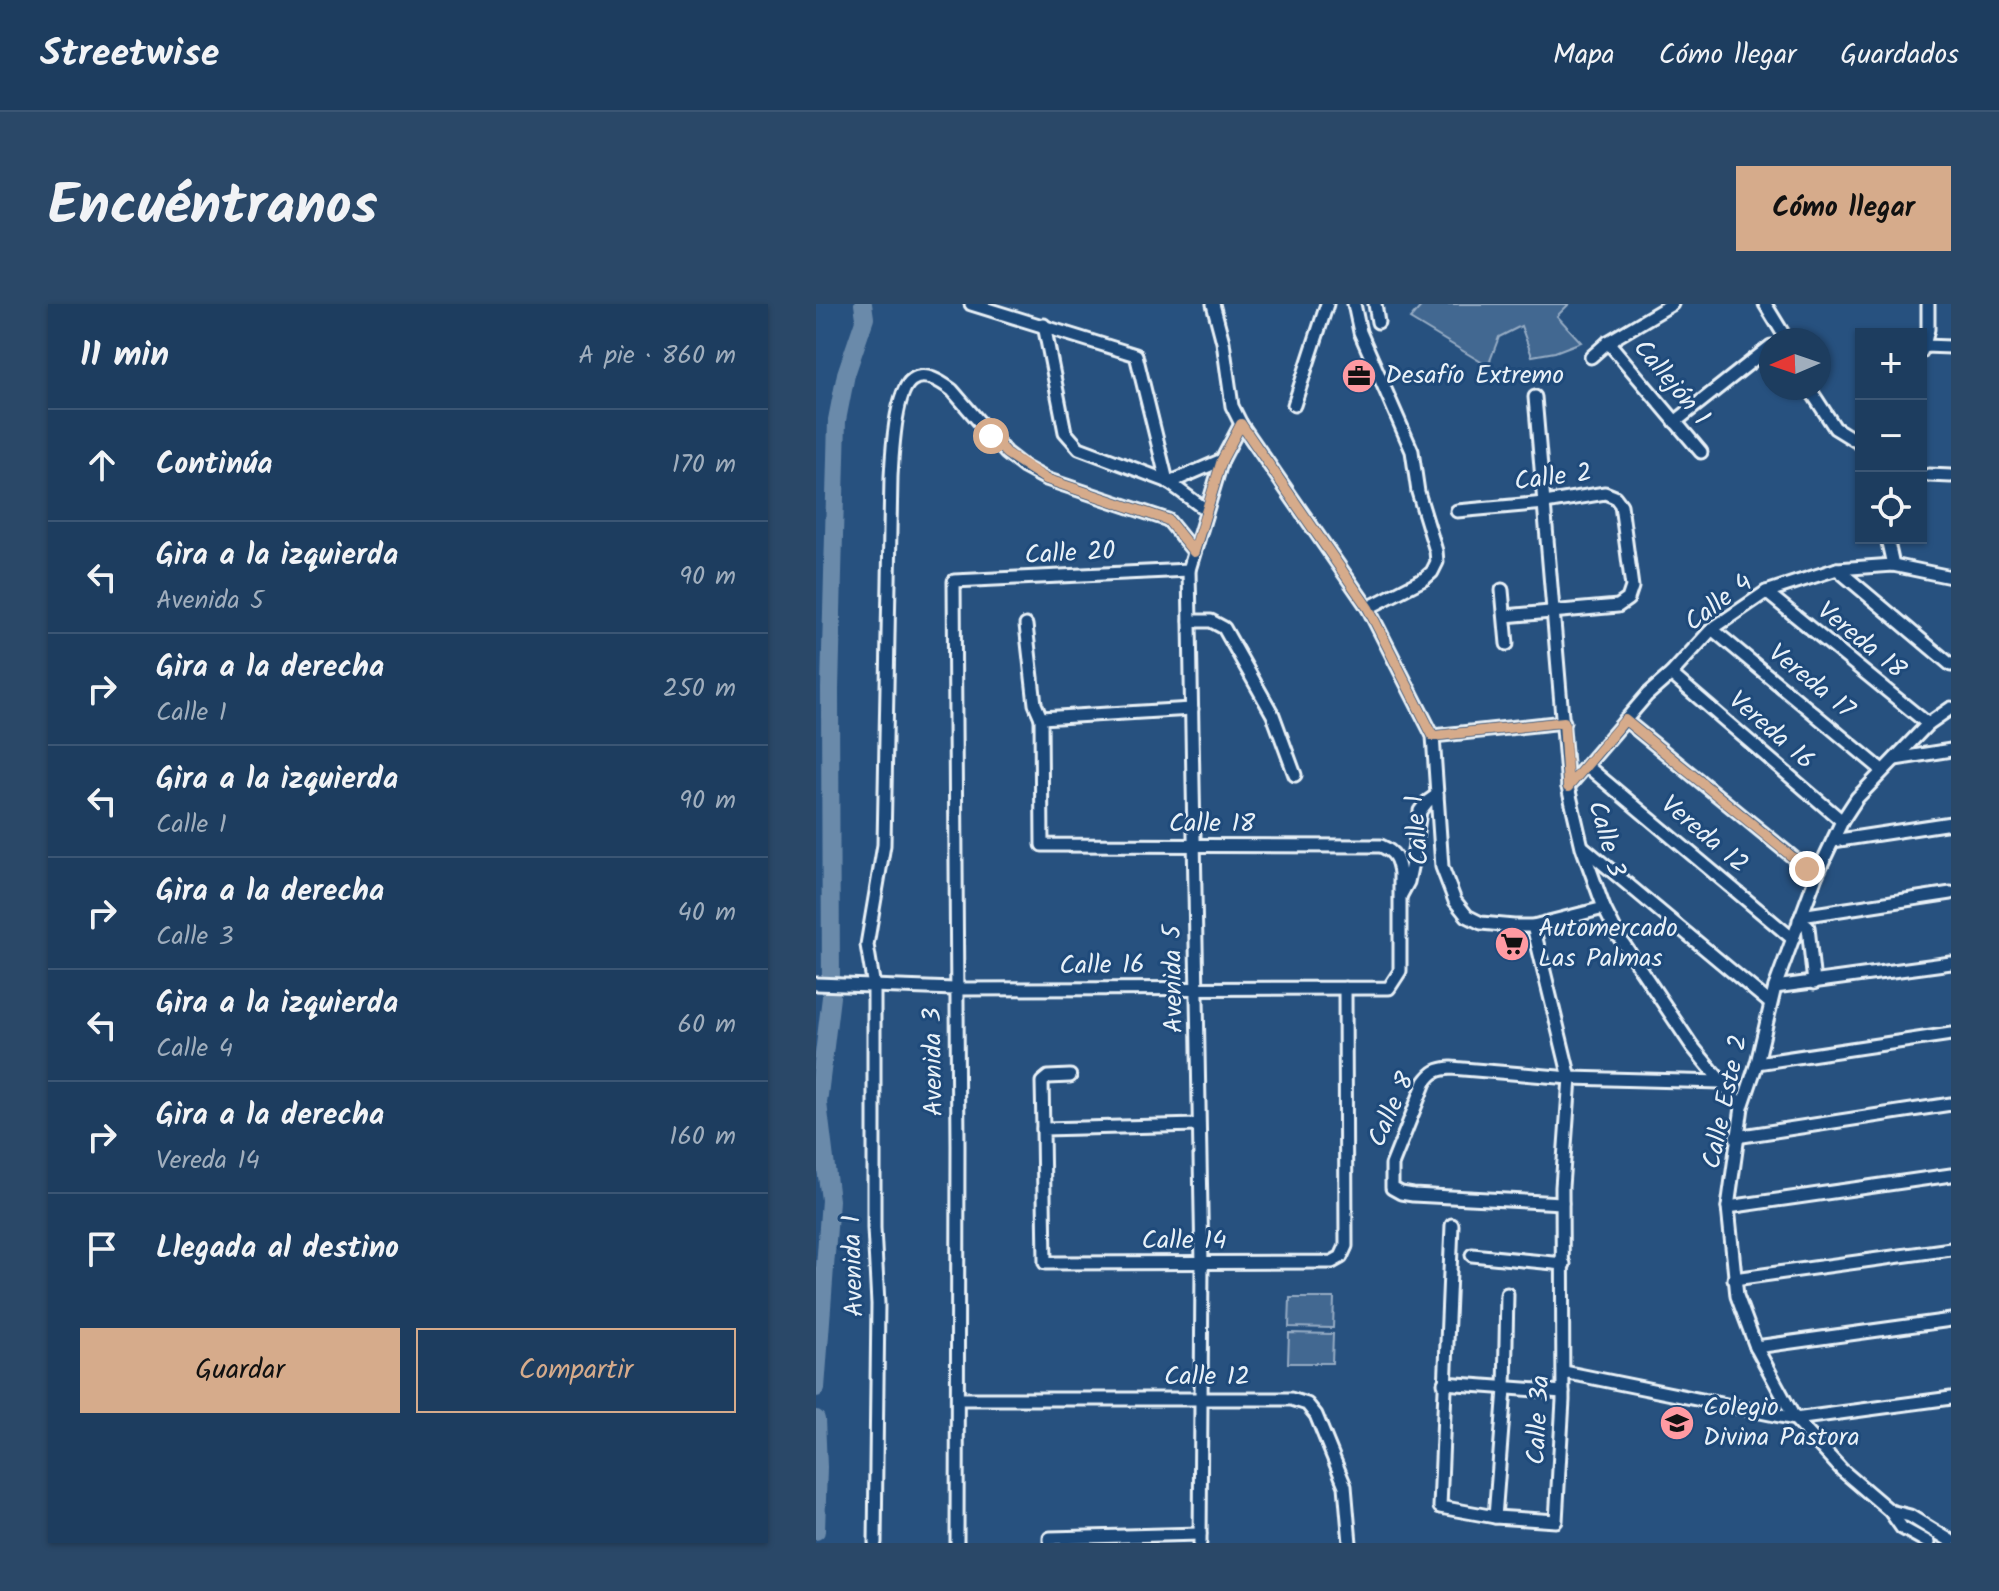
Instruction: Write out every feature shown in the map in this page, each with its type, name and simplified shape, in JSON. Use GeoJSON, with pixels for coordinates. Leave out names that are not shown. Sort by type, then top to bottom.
{"type":"FeatureCollection","features":[{"type":"Feature","properties":{"kind":"street"},"geometry":{"type":"LineString","coordinates":[[971,304],[1136,355],[1168,482]]}},
{"type":"Feature","properties":{"kind":"street","name":"Calle 1"},"geometry":{"type":"LineString","coordinates":[[1213,304],[1223,342],[1232,406],[1241,424],[1368,608],[1433,736],[1442,867],[1455,901],[1467,916],[1481,923],[1533,926],[1604,908]]}},
{"type":"Feature","properties":{"kind":"street"},"geometry":{"type":"LineString","coordinates":[[1294,405],[1327,304]]}},
{"type":"Feature","properties":{"kind":"street"},"geometry":{"type":"LineString","coordinates":[[1354,304],[1360,332],[1412,451],[1418,492],[1437,562],[1424,579],[1368,608]]}},
{"type":"Feature","properties":{"kind":"street"},"geometry":{"type":"LineString","coordinates":[[1375,304],[1378,322]]}},
{"type":"Feature","properties":{"kind":"street"},"geometry":{"type":"LineString","coordinates":[[1591,357],[1608,342],[1672,304]]}},
{"type":"Feature","properties":{"kind":"street"},"geometry":{"type":"LineString","coordinates":[[1765,304],[1777,328]]}},
{"type":"Feature","properties":{"kind":"street"},"geometry":{"type":"LineString","coordinates":[[1927,333],[1928,304]]}},
{"type":"Feature","properties":{"kind":"street"},"geometry":{"type":"LineString","coordinates":[[1044,325],[1065,432],[1079,448],[1168,482],[1206,510]]}},
{"type":"Feature","properties":{"kind":"street","name":"Callejón 1"},"geometry":{"type":"LineString","coordinates":[[1608,342],[1701,452]]}},
{"type":"Feature","properties":{"kind":"street"},"geometry":{"type":"LineString","coordinates":[[1927,349],[1951,347]]}},
{"type":"Feature","properties":{"kind":"street"},"geometry":{"type":"LineString","coordinates":[[1675,422],[1759,356]]}},
{"type":"Feature","properties":{"kind":"street","name":"Avenida 1"},"geometry":{"type":"LineString","coordinates":[[875,1543],[878,1304],[867,945],[884,845],[891,477],[896,429],[906,387],[912,379],[923,377],[942,383],[952,390],[1006,453],[1024,467],[1046,479],[1168,520],[1194,552]]}},
{"type":"Feature","properties":{"kind":"street","name":"Calle 3"},"geometry":{"type":"LineString","coordinates":[[1535,397],[1568,787],[1582,847],[1617,934],[1692,1046],[1742,1107]]}},
{"type":"Feature","properties":{"kind":"street"},"geometry":{"type":"LineString","coordinates":[[1814,400],[1835,428],[1855,440]]}},
{"type":"Feature","properties":{"kind":"street","name":"Avenida 5"},"geometry":{"type":"LineString","coordinates":[[1200,1538],[1202,1264],[1189,570],[1222,460],[1241,424]]}},
{"type":"Feature","properties":{"kind":"street"},"geometry":{"type":"LineString","coordinates":[[1168,482],[1222,460]]}},
{"type":"Feature","properties":{"kind":"street"},"geometry":{"type":"LineString","coordinates":[[1929,475],[1951,476]]}},
{"type":"Feature","properties":{"kind":"street","name":"Calle 2"},"geometry":{"type":"LineString","coordinates":[[1457,511],[1545,503],[1605,493],[1615,497],[1621,505],[1632,587],[1628,599],[1618,606],[1505,616]]}},
{"type":"Feature","properties":{"kind":"street"},"geometry":{"type":"LineString","coordinates":[[1888,544],[1893,565]]}},
{"type":"Feature","properties":{"kind":"street","name":"Calle 4"},"geometry":{"type":"LineString","coordinates":[[1568,787],[1625,720],[1712,629],[1766,592],[1837,569],[1893,565],[1951,577]]}},
{"type":"Feature","properties":{"kind":"street"},"geometry":{"type":"LineString","coordinates":[[1837,569],[1951,665]]}},
{"type":"Feature","properties":{"kind":"street","name":"Calle 20"},"geometry":{"type":"LineString","coordinates":[[954,581],[1189,570]]}},
{"type":"Feature","properties":{"kind":"street","name":"Avenida 3"},"geometry":{"type":"LineString","coordinates":[[954,581],[957,1543]]}},
{"type":"Feature","properties":{"kind":"street"},"geometry":{"type":"LineString","coordinates":[[1502,590],[1507,644]]}},
{"type":"Feature","properties":{"kind":"street","name":"Vereda 18"},"geometry":{"type":"LineString","coordinates":[[1766,592],[1928,724]]}},
{"type":"Feature","properties":{"kind":"street"},"geometry":{"type":"LineString","coordinates":[[1190,621],[1211,621],[1224,628],[1273,715],[1295,775]]}},
{"type":"Feature","properties":{"kind":"street"},"geometry":{"type":"LineString","coordinates":[[1026,625],[1035,704],[1041,718],[1192,709]]}},
{"type":"Feature","properties":{"kind":"street","name":"Vereda 17"},"geometry":{"type":"LineString","coordinates":[[1712,629],[1882,770]]}},
{"type":"Feature","properties":{"kind":"street","name":"Vereda 16"},"geometry":{"type":"LineString","coordinates":[[1671,674],[1842,821]]}},
{"type":"Feature","properties":{"kind":"street","name":"Calle Este 2"},"geometry":{"type":"LineString","coordinates":[[1929,1543],[1902,1528],[1890,1511],[1842,1470],[1795,1419],[1756,1347],[1734,1279],[1728,1207],[1742,1107],[1757,1063],[1775,987],[1816,876],[1842,821],[1857,798],[1928,724],[1951,708]]}},
{"type":"Feature","properties":{"kind":"street","name":"Calle 18"},"geometry":{"type":"LineString","coordinates":[[1041,718],[1042,845],[1381,846],[1392,851],[1398,860],[1399,899]]}},
{"type":"Feature","properties":{"kind":"street"},"geometry":{"type":"LineString","coordinates":[[1625,720],[1816,876]]}},
{"type":"Feature","properties":{"kind":"street"},"geometry":{"type":"LineString","coordinates":[[1433,736],[1564,722]]}},
{"type":"Feature","properties":{"kind":"street"},"geometry":{"type":"LineString","coordinates":[[1894,759],[1951,750]]}},
{"type":"Feature","properties":{"kind":"street","name":"Vereda 12"},"geometry":{"type":"LineString","coordinates":[[1587,766],[1793,939]]}},
{"type":"Feature","properties":{"kind":"street"},"geometry":{"type":"LineString","coordinates":[[1399,899],[1408,882],[1420,811],[1437,795]]}},
{"type":"Feature","properties":{"kind":"street"},"geometry":{"type":"LineString","coordinates":[[1833,841],[1951,823]]}},
{"type":"Feature","properties":{"kind":"street"},"geometry":{"type":"LineString","coordinates":[[1582,847],[1770,1003]]}},
{"type":"Feature","properties":{"kind":"street"},"geometry":{"type":"LineString","coordinates":[[1800,918],[1951,893]]}},
{"type":"Feature","properties":{"kind":"street","name":"Calle 16"},"geometry":{"type":"LineString","coordinates":[[816,984],[955,989],[1389,988],[1400,971],[1399,899]]}},
{"type":"Feature","properties":{"kind":"street"},"geometry":{"type":"LineString","coordinates":[[1800,918],[1808,927],[1814,983]]}},
{"type":"Feature","properties":{"kind":"street","name":"Calle 3a"},"geometry":{"type":"LineString","coordinates":[[1452,1225],[1440,1507],[1495,1517],[1556,1521],[1564,1372],[1562,1203],[1570,1078],[1533,926]]}},
{"type":"Feature","properties":{"kind":"street"},"geometry":{"type":"LineString","coordinates":[[1775,987],[1951,963]]}},
{"type":"Feature","properties":{"kind":"street","name":"Calle 14"},"geometry":{"type":"LineString","coordinates":[[1043,1129],[1045,1263],[1332,1262],[1341,1257],[1346,1246],[1345,988]]}},
{"type":"Feature","properties":{"kind":"street"},"geometry":{"type":"LineString","coordinates":[[1757,1063],[1951,1034]]}},
{"type":"Feature","properties":{"kind":"street","name":"Calle 8"},"geometry":{"type":"LineString","coordinates":[[1562,1203],[1413,1195],[1392,1188],[1392,1165],[1431,1073],[1439,1069],[1570,1078],[1721,1082]]}},
{"type":"Feature","properties":{"kind":"street"},"geometry":{"type":"LineString","coordinates":[[1070,1076],[1048,1077],[1042,1082],[1043,1129],[1198,1125]]}},
{"type":"Feature","properties":{"kind":"street"},"geometry":{"type":"LineString","coordinates":[[1736,1137],[1951,1104]]}},
{"type":"Feature","properties":{"kind":"street"},"geometry":{"type":"LineString","coordinates":[[1728,1207],[1951,1175]]}},
{"type":"Feature","properties":{"kind":"street"},"geometry":{"type":"LineString","coordinates":[[1734,1279],[1951,1249]]}},
{"type":"Feature","properties":{"kind":"street"},"geometry":{"type":"LineString","coordinates":[[1472,1255],[1564,1264]]}},
{"type":"Feature","properties":{"kind":"street"},"geometry":{"type":"LineString","coordinates":[[1495,1517],[1505,1389],[1507,1294]]}},
{"type":"Feature","properties":{"kind":"street"},"geometry":{"type":"LineString","coordinates":[[1756,1347],[1951,1320]]}},
{"type":"Feature","properties":{"kind":"street"},"geometry":{"type":"LineString","coordinates":[[1564,1372],[1795,1419],[1951,1398]]}},
{"type":"Feature","properties":{"kind":"street"},"geometry":{"type":"LineString","coordinates":[[1444,1383],[1563,1392]]}},
{"type":"Feature","properties":{"kind":"street","name":"Calle 12"},"geometry":{"type":"LineString","coordinates":[[958,1399],[1291,1399],[1307,1404],[1316,1415],[1345,1486],[1350,1543]]}},
{"type":"Feature","properties":{"kind":"street","name":"Calle Este 2"},"geometry":{"type":"LineString","coordinates":[[1890,1511],[1910,1516],[1951,1541]]}},
{"type":"Feature","properties":{"kind":"street"},"geometry":{"type":"LineString","coordinates":[[1050,1543],[1050,1538],[1200,1538]]}},
{"type":"Feature","properties":{"kind":"shaded area"},"geometry":{"type":"Polygon","coordinates":[[[1423,304],[1569,304],[1557,316],[1581,342],[1555,352],[1532,356],[1521,326],[1499,337],[1488,366],[1410,319],[1423,304]]]}},
{"type":"Feature","properties":{"kind":"shaded area"},"geometry":{"type":"Polygon","coordinates":[[[1290,1298],[1334,1298],[1333,1328],[1289,1327],[1290,1298]]]}},
{"type":"Feature","properties":{"kind":"shaded area"},"geometry":{"type":"Polygon","coordinates":[[[1289,1333],[1333,1334],[1332,1363],[1288,1363],[1289,1333]]]}},
{"type":"Feature","properties":{"kind":"waterway"},"geometry":{"type":"LineString","coordinates":[[816,1388],[830,1200],[818,1103],[831,997],[830,689],[837,420],[846,374],[865,318],[863,304]]}},
{"type":"Feature","properties":{"kind":"waterway"},"geometry":{"type":"LineString","coordinates":[[816,1419],[816,1531]]}},
{"type":"Feature","properties":{"kind":"place","name":"Desafío Extremo"},"geometry":{"type":"Point","coordinates":[1359,376]}},
{"type":"Feature","properties":{"kind":"place","name":"Automercado Las Palmas"},"geometry":{"type":"Point","coordinates":[1512,944]}},
{"type":"Feature","properties":{"kind":"place","name":"Colegio Divina Pastora"},"geometry":{"type":"Point","coordinates":[1677,1423]}},
{"type":"Feature","properties":{"kind":"route"},"geometry":{"type":"LineString","coordinates":[[991,436],[1006,453],[1046,479],[1168,520],[1194,552],[1222,460],[1241,424],[1368,608],[1433,736],[1564,722],[1568,787],[1625,720],[1807,869]]}}]}
